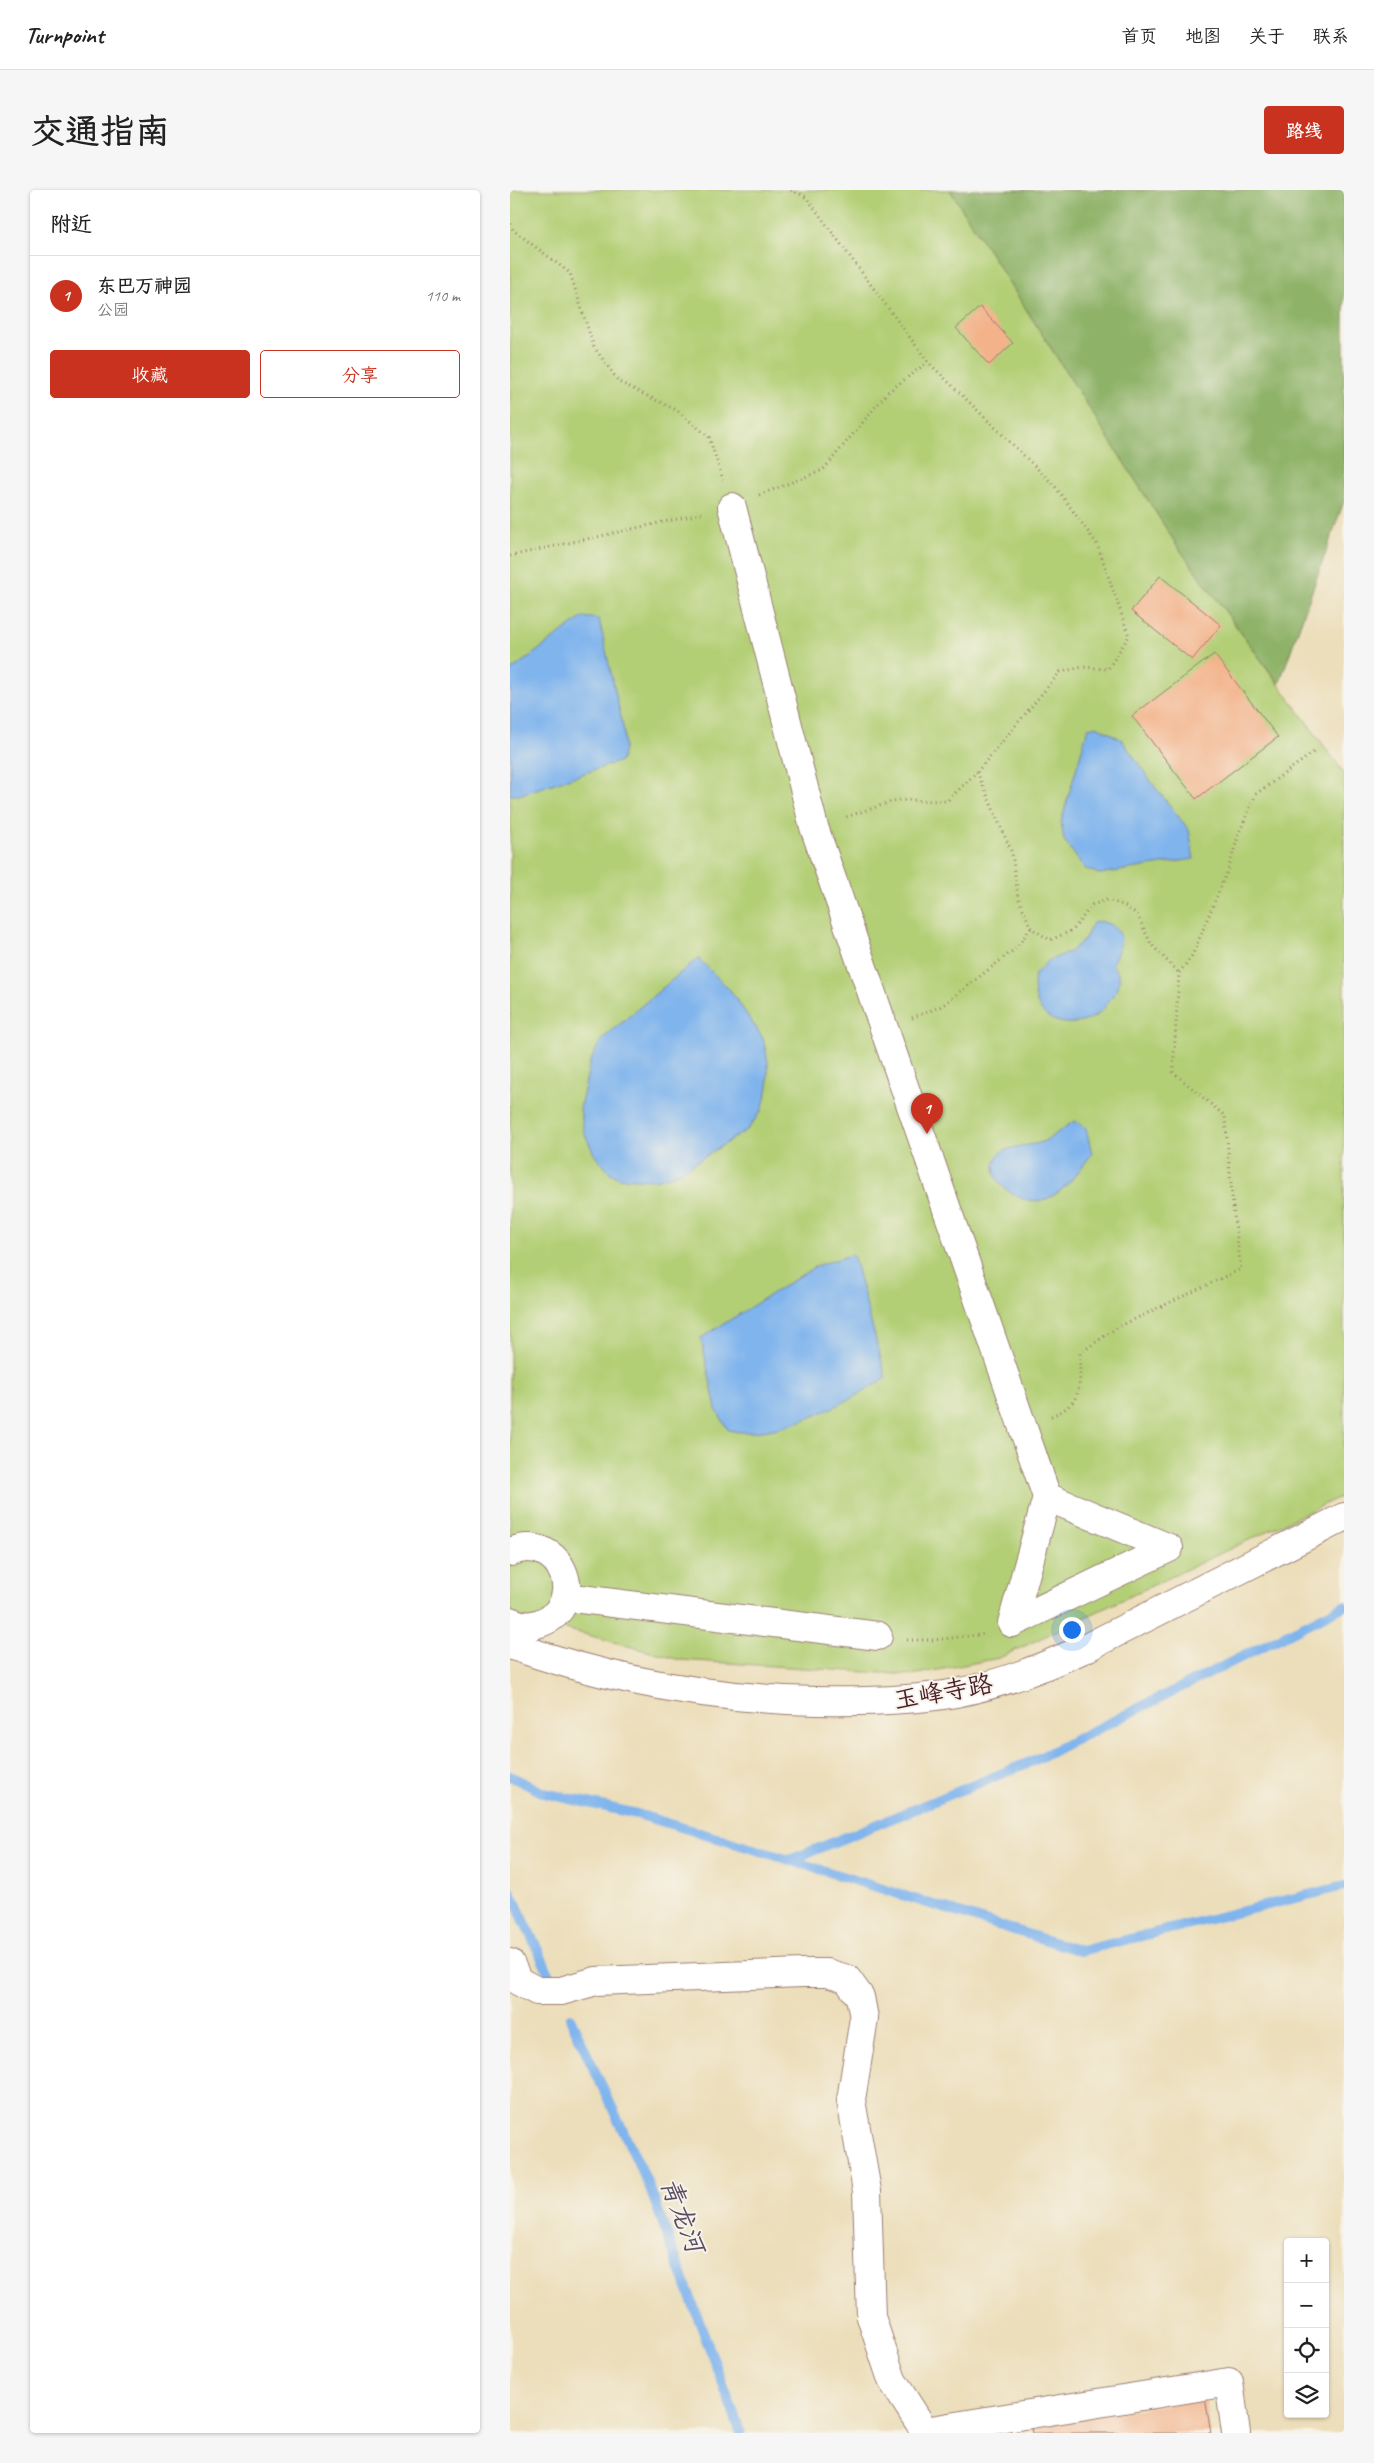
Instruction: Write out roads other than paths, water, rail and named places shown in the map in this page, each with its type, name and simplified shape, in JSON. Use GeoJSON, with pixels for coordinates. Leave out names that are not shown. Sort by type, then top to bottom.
{"type":"FeatureCollection","features":[{"type":"Feature","properties":{"kind":"street"},"geometry":{"type":"LineString","coordinates":[[732,507],[814,827],[1047,1497],[1012,1623],[1169,1548],[1047,1497]]}},
{"type":"Feature","properties":{"kind":"street","name":"玉峰寺路"},"geometry":{"type":"LineString","coordinates":[[512,1632],[601,1673],[710,1694],[775,1700],[874,1702],[956,1692],[1005,1681],[1072,1654],[1344,1517]]}},
{"type":"Feature","properties":{"kind":"street"},"geometry":{"type":"LineString","coordinates":[[510,1552],[530,1548],[551,1555],[564,1572],[567,1582],[565,1597],[558,1611],[546,1621],[512,1632]]}},
{"type":"Feature","properties":{"kind":"street"},"geometry":{"type":"LineString","coordinates":[[565,1597],[878,1636]]}},
{"type":"Feature","properties":{"kind":"street"},"geometry":{"type":"LineString","coordinates":[[510,1964],[518,1981],[537,1991],[561,1991],[596,1981],[826,1973],[847,1979],[860,1997],[864,2018],[851,2100],[867,2192],[871,2317],[892,2380],[926,2432],[1229,2382],[1236,2433]]}},
{"type":"Feature","properties":{"kind":"water"},"geometry":{"type":"Polygon","coordinates":[[[583,617],[599,619],[624,731],[624,749],[621,761],[519,795],[510,795],[510,671],[583,617]]]}},
{"type":"Feature","properties":{"kind":"water"},"geometry":{"type":"Polygon","coordinates":[[[1097,726],[1122,740],[1155,787],[1189,830],[1194,859],[1099,874],[1084,868],[1064,840],[1061,822],[1088,728],[1097,726]]]}},
{"type":"Feature","properties":{"kind":"water"},"geometry":{"type":"Polygon","coordinates":[[[1100,921],[1115,928],[1121,937],[1119,949],[1112,964],[1118,974],[1118,987],[1103,1009],[1093,1018],[1077,1023],[1060,1022],[1052,1019],[1045,1015],[1036,1000],[1035,974],[1049,960],[1068,953],[1084,940],[1093,923],[1100,921]]]}},
{"type":"Feature","properties":{"kind":"water"},"geometry":{"type":"Polygon","coordinates":[[[698,958],[730,990],[763,1038],[768,1062],[768,1087],[762,1110],[748,1129],[679,1173],[655,1180],[619,1178],[609,1172],[594,1154],[584,1132],[580,1109],[590,1062],[601,1040],[698,958]]]}},
{"type":"Feature","properties":{"kind":"water"},"geometry":{"type":"Polygon","coordinates":[[[1075,1121],[1086,1128],[1092,1154],[1072,1180],[1060,1191],[1046,1199],[1026,1200],[1016,1196],[1000,1183],[995,1175],[994,1166],[1000,1153],[1044,1141],[1075,1121]]]}},
{"type":"Feature","properties":{"kind":"water"},"geometry":{"type":"Polygon","coordinates":[[[853,1254],[886,1378],[852,1398],[810,1418],[767,1430],[746,1432],[728,1430],[716,1409],[701,1338],[816,1266],[853,1254]]]}},
{"type":"Feature","properties":{"kind":"waterway"},"geometry":{"type":"LineString","coordinates":[[510,1776],[544,1793],[637,1814],[790,1860],[1035,1760],[1344,1606]]}},
{"type":"Feature","properties":{"kind":"waterway"},"geometry":{"type":"LineString","coordinates":[[790,1860],[1081,1951],[1344,1886]]}},
{"type":"Feature","properties":{"kind":"waterway","name":"青龙河"},"geometry":{"type":"LineString","coordinates":[[510,1891],[552,1980]]}},
{"type":"Feature","properties":{"kind":"waterway","name":"青龙河"},"geometry":{"type":"LineString","coordinates":[[570,2018],[649,2186],[741,2433]]}},
{"type":"Feature","properties":{"kind":"place","name":"东巴万神园"},"geometry":{"type":"Point","coordinates":[927,1134]}}]}
